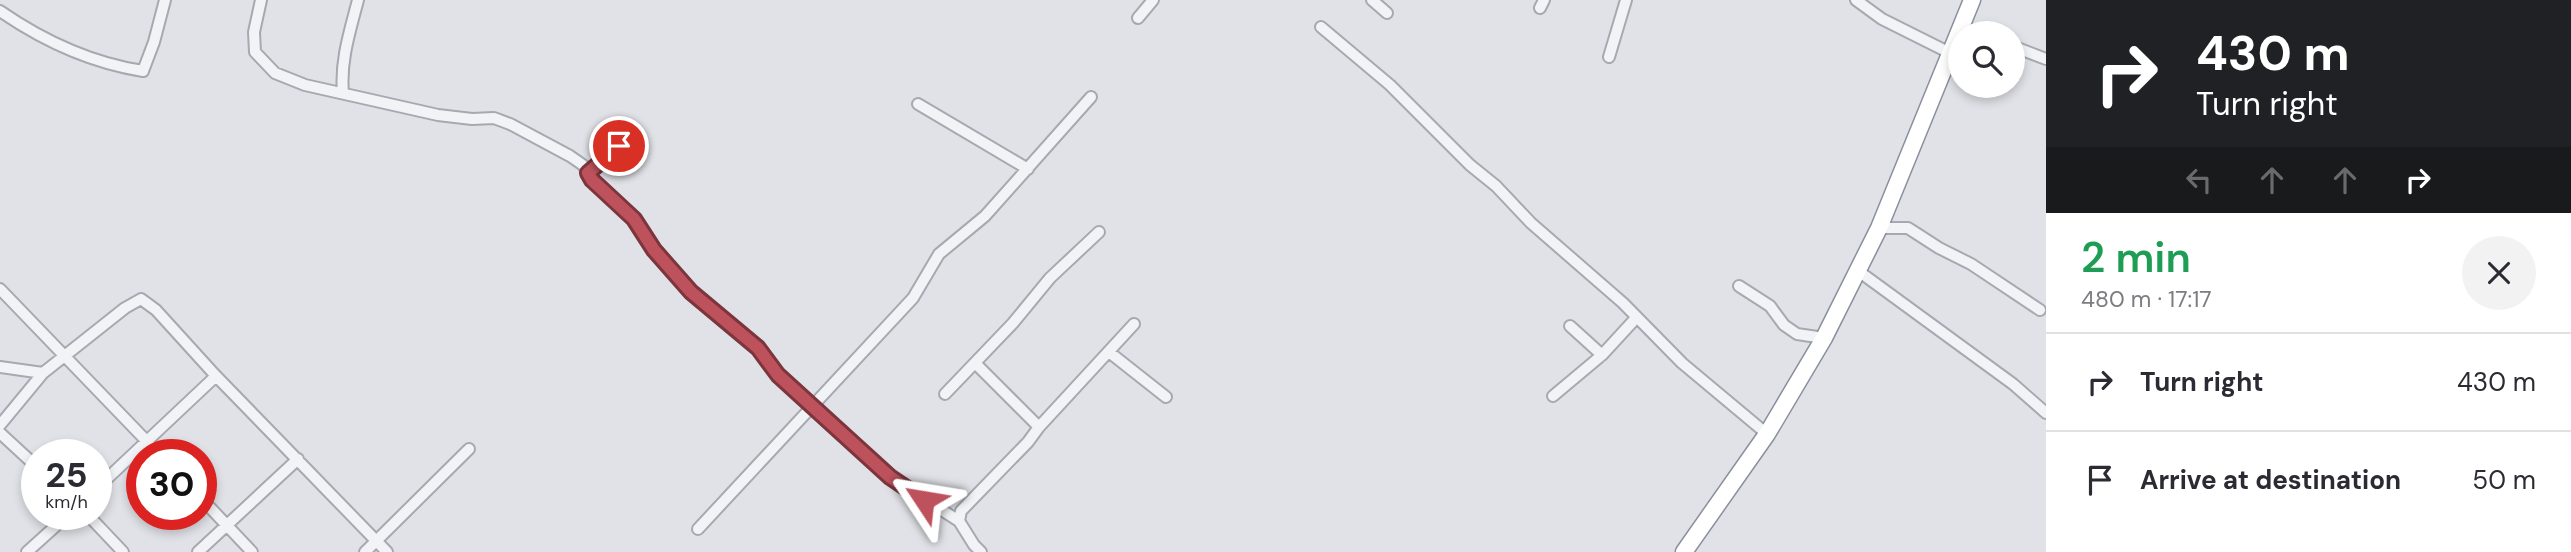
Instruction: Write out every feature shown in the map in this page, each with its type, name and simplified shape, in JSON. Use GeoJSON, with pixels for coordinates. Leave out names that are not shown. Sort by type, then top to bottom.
{"type":"FeatureCollection","features":[{"type":"Feature","properties":{"kind":"highway"},"geometry":{"type":"LineString","coordinates":[[1963,21],[1972,0]]}},
{"type":"Feature","properties":{"kind":"highway"},"geometry":{"type":"LineString","coordinates":[[1684,552],[1767,434],[1824,338],[1879,228],[1948,58]]}},
{"type":"Feature","properties":{"kind":"street"},"geometry":{"type":"LineString","coordinates":[[0,11],[60,47],[124,68],[142,71],[154,42],[165,0]]}},
{"type":"Feature","properties":{"kind":"street"},"geometry":{"type":"LineString","coordinates":[[261,0],[254,32],[255,52],[257,57],[275,72],[305,85],[438,115],[472,119],[494,118],[510,124],[583,165],[592,180],[634,219],[654,250],[691,292],[758,348],[778,375],[890,477],[959,521],[981,552]]}},
{"type":"Feature","properties":{"kind":"street"},"geometry":{"type":"LineString","coordinates":[[343,93],[341,77],[345,47],[358,0]]}},
{"type":"Feature","properties":{"kind":"street"},"geometry":{"type":"LineString","coordinates":[[1138,18],[1153,0]]}},
{"type":"Feature","properties":{"kind":"street"},"geometry":{"type":"LineString","coordinates":[[1372,0],[1387,13]]}},
{"type":"Feature","properties":{"kind":"street"},"geometry":{"type":"LineString","coordinates":[[1609,57],[1626,0]]}},
{"type":"Feature","properties":{"kind":"street"},"geometry":{"type":"LineString","coordinates":[[1856,0],[1882,19],[1948,52]]}},
{"type":"Feature","properties":{"kind":"street"},"geometry":{"type":"LineString","coordinates":[[1321,27],[1390,85],[1531,223],[1623,303],[1682,363],[1767,434]]}},
{"type":"Feature","properties":{"kind":"street"},"geometry":{"type":"LineString","coordinates":[[2025,51],[2046,59]]}},
{"type":"Feature","properties":{"kind":"street"},"geometry":{"type":"LineString","coordinates":[[698,529],[913,298],[939,254],[985,216],[1091,97]]}},
{"type":"Feature","properties":{"kind":"street"},"geometry":{"type":"LineString","coordinates":[[918,104],[1028,169]]}},
{"type":"Feature","properties":{"kind":"street"},"geometry":{"type":"LineString","coordinates":[[588,173],[632,133]]}},
{"type":"Feature","properties":{"kind":"street"},"geometry":{"type":"LineString","coordinates":[[1879,228],[1908,228],[1972,264],[2040,310]]}},
{"type":"Feature","properties":{"kind":"street"},"geometry":{"type":"LineString","coordinates":[[945,394],[1013,323],[1050,278],[1100,232]]}},
{"type":"Feature","properties":{"kind":"street"},"geometry":{"type":"LineString","coordinates":[[1857,270],[2013,384],[2046,413]]}},
{"type":"Feature","properties":{"kind":"street"},"geometry":{"type":"LineString","coordinates":[[1740,286],[1770,306],[1784,324],[1797,334],[1824,338]]}},
{"type":"Feature","properties":{"kind":"street"},"geometry":{"type":"LineString","coordinates":[[0,289],[145,439]]}},
{"type":"Feature","properties":{"kind":"street"},"geometry":{"type":"LineString","coordinates":[[0,425],[43,373],[125,308],[141,299],[156,310],[216,376],[387,552]]}},
{"type":"Feature","properties":{"kind":"street"},"geometry":{"type":"LineString","coordinates":[[1553,396],[1602,355],[1636,318]]}},
{"type":"Feature","properties":{"kind":"street"},"geometry":{"type":"LineString","coordinates":[[959,521],[961,511],[1028,442],[1039,426],[1134,324]]}},
{"type":"Feature","properties":{"kind":"street"},"geometry":{"type":"LineString","coordinates":[[1570,326],[1602,355]]}},
{"type":"Feature","properties":{"kind":"street"},"geometry":{"type":"LineString","coordinates":[[1109,352],[1166,397]]}},
{"type":"Feature","properties":{"kind":"street"},"geometry":{"type":"LineString","coordinates":[[975,363],[1039,426]]}},
{"type":"Feature","properties":{"kind":"street"},"geometry":{"type":"LineString","coordinates":[[0,367],[43,373]]}},
{"type":"Feature","properties":{"kind":"street"},"geometry":{"type":"LineString","coordinates":[[147,439],[216,376]]}},
{"type":"Feature","properties":{"kind":"street"},"geometry":{"type":"LineString","coordinates":[[0,433],[21,452]]}},
{"type":"Feature","properties":{"kind":"street"},"geometry":{"type":"LineString","coordinates":[[365,552],[469,449]]}},
{"type":"Feature","properties":{"kind":"street"},"geometry":{"type":"LineString","coordinates":[[198,552],[299,459]]}},
{"type":"Feature","properties":{"kind":"street"},"geometry":{"type":"LineString","coordinates":[[112,473],[126,460]]}},
{"type":"Feature","properties":{"kind":"street"},"geometry":{"type":"LineString","coordinates":[[217,514],[252,552]]}},
{"type":"Feature","properties":{"kind":"street"},"geometry":{"type":"LineString","coordinates":[[27,552],[51,530]]}},
{"type":"Feature","properties":{"kind":"street"},"geometry":{"type":"LineString","coordinates":[[102,530],[123,552]]}},
{"type":"Feature","properties":{"kind":"route"},"geometry":{"type":"LineString","coordinates":[[619,146],[588,173],[592,180],[634,219],[654,250],[691,292],[758,348],[778,375],[811,407],[890,477],[924,500]]}}]}
